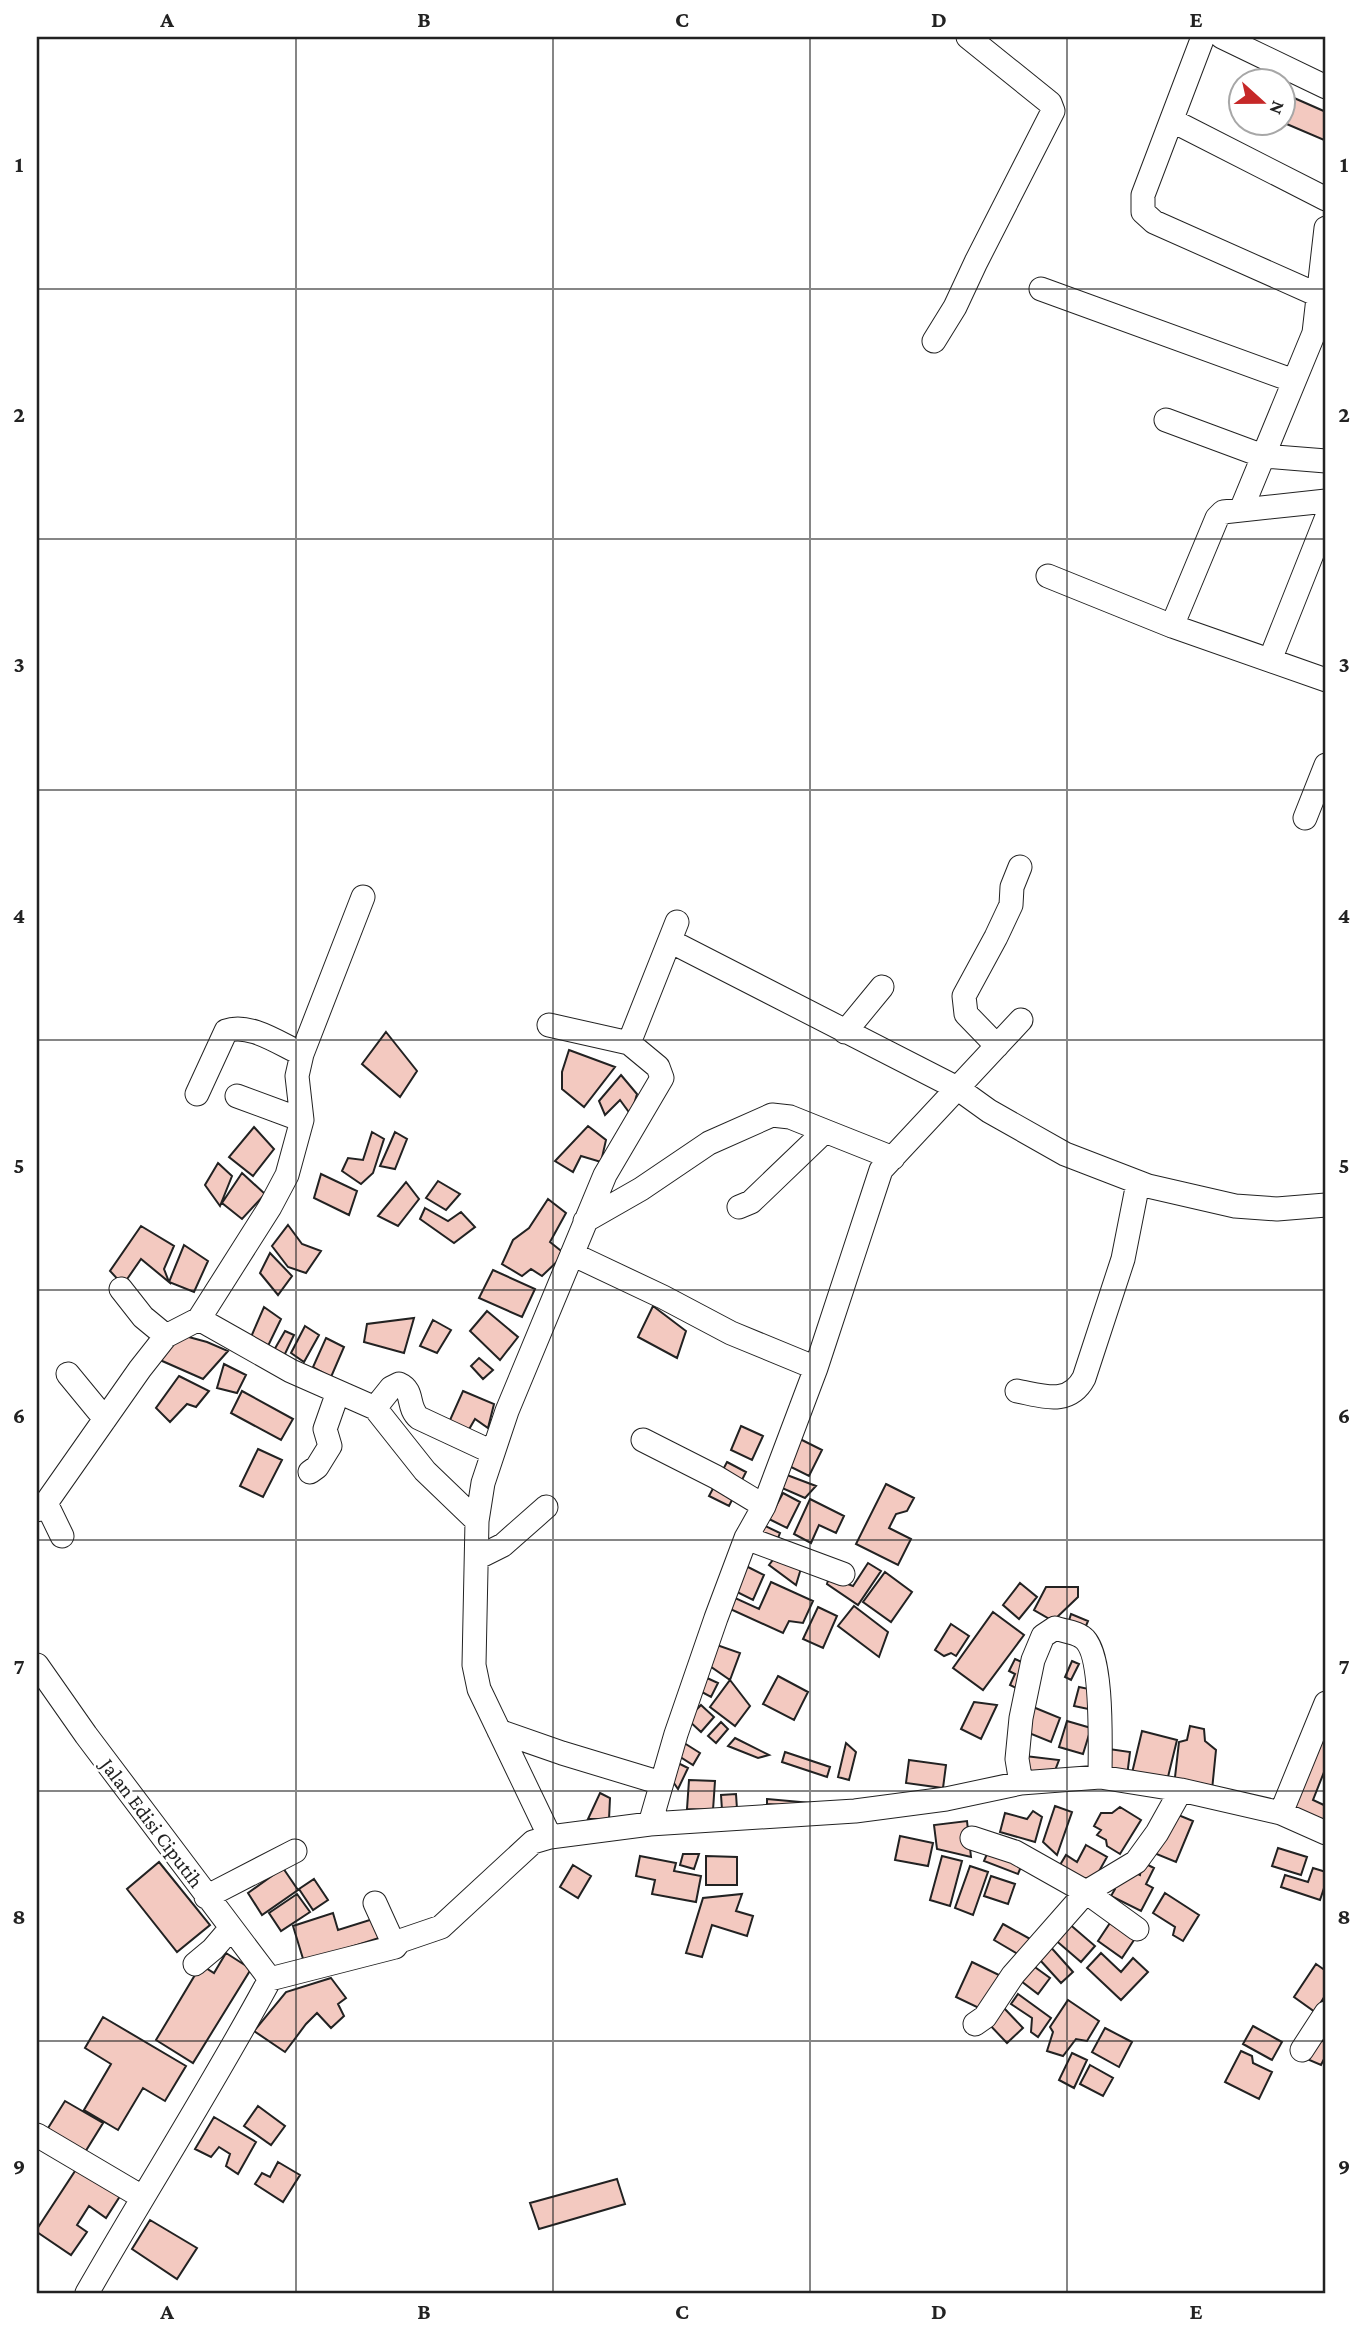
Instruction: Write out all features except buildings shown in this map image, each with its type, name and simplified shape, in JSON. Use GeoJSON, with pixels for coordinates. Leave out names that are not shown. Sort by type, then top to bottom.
{"type":"FeatureCollection","features":[{"type":"Feature","properties":{"kind":"street"},"geometry":{"type":"LineString","coordinates":[[934,341],[955,307],[1053,111],[1050,103],[968,37]]}},
{"type":"Feature","properties":{"kind":"street"},"geometry":{"type":"LineString","coordinates":[[1203,37],[1143,195],[1143,212],[1154,222],[1318,295]]}},
{"type":"Feature","properties":{"kind":"street"},"geometry":{"type":"LineString","coordinates":[[1222,37],[1326,87]]}},
{"type":"Feature","properties":{"kind":"street"},"geometry":{"type":"LineString","coordinates":[[1173,121],[1326,199]]}},
{"type":"Feature","properties":{"kind":"street"},"geometry":{"type":"LineString","coordinates":[[1241,510],[1294,382],[1320,336],[1318,295],[1326,228]]}},
{"type":"Feature","properties":{"kind":"street"},"geometry":{"type":"LineString","coordinates":[[1041,289],[1294,382]]}},
{"type":"Feature","properties":{"kind":"street"},"geometry":{"type":"LineString","coordinates":[[1166,420],[1264,456],[1326,461]]}},
{"type":"Feature","properties":{"kind":"street"},"geometry":{"type":"LineString","coordinates":[[1172,626],[1217,518],[1223,512],[1326,501]]}},
{"type":"Feature","properties":{"kind":"street"},"geometry":{"type":"LineString","coordinates":[[1270,660],[1326,519]]}},
{"type":"Feature","properties":{"kind":"street"},"geometry":{"type":"LineString","coordinates":[[1048,576],[1172,626],[1326,680]]}},
{"type":"Feature","properties":{"kind":"street"},"geometry":{"type":"LineString","coordinates":[[1305,818],[1326,765]]}},
{"type":"Feature","properties":{"kind":"street"},"geometry":{"type":"LineString","coordinates":[[996,1046],[966,1014],[964,996],[1011,905],[1012,887],[1020,867]]}},
{"type":"Feature","properties":{"kind":"street"},"geometry":{"type":"LineString","coordinates":[[62,1536],[41,1506],[166,1336],[198,1319],[270,1207],[286,1175],[302,1121],[296,1076],[302,1054],[363,897]]}},
{"type":"Feature","properties":{"kind":"street"},"geometry":{"type":"LineString","coordinates":[[629,1043],[674,932],[845,1032],[957,1088],[989,1111],[1055,1148],[1138,1183],[1235,1206],[1277,1209],[1326,1205]]}},
{"type":"Feature","properties":{"kind":"street"},"geometry":{"type":"LineString","coordinates":[[845,1032],[882,987]]}},
{"type":"Feature","properties":{"kind":"street"},"geometry":{"type":"LineString","coordinates":[[650,1824],[676,1734],[746,1538],[764,1506],[816,1368],[881,1170],[1021,1020]]}},
{"type":"Feature","properties":{"kind":"street"},"geometry":{"type":"LineString","coordinates":[[548,1026],[629,1043],[658,1067],[662,1078],[605,1175],[585,1221],[492,1452],[483,1483],[477,1521],[474,1665],[479,1689],[550,1837]]}},
{"type":"Feature","properties":{"kind":"street"},"geometry":{"type":"LineString","coordinates":[[197,1094],[226,1031],[234,1027],[246,1028],[302,1054]]}},
{"type":"Feature","properties":{"kind":"street"},"geometry":{"type":"LineString","coordinates":[[237,1096],[302,1121]]}},
{"type":"Feature","properties":{"kind":"street"},"geometry":{"type":"LineString","coordinates":[[585,1221],[641,1189],[709,1143],[772,1115],[790,1117],[893,1158]]}},
{"type":"Feature","properties":{"kind":"street"},"geometry":{"type":"LineString","coordinates":[[739,1207],[751,1202],[825,1131]]}},
{"type":"Feature","properties":{"kind":"street"},"geometry":{"type":"LineString","coordinates":[[1017,1391],[1066,1396],[1077,1391],[1084,1378],[1123,1259],[1138,1183]]}},
{"type":"Feature","properties":{"kind":"street"},"geometry":{"type":"LineString","coordinates":[[572,1254],[731,1333],[816,1368]]}},
{"type":"Feature","properties":{"kind":"street"},"geometry":{"type":"LineString","coordinates":[[121,1289],[143,1317],[166,1336]]}},
{"type":"Feature","properties":{"kind":"street"},"geometry":{"type":"LineString","coordinates":[[198,1319],[291,1371],[375,1408],[425,1471],[477,1521]]}},
{"type":"Feature","properties":{"kind":"street"},"geometry":{"type":"LineString","coordinates":[[68,1374],[105,1419]]}},
{"type":"Feature","properties":{"kind":"street"},"geometry":{"type":"LineString","coordinates":[[375,1408],[391,1388],[398,1384],[407,1388],[411,1409],[419,1418],[492,1452]]}},
{"type":"Feature","properties":{"kind":"street"},"geometry":{"type":"LineString","coordinates":[[310,1472],[317,1467],[330,1446],[325,1429],[338,1392]]}},
{"type":"Feature","properties":{"kind":"street"},"geometry":{"type":"LineString","coordinates":[[643,1440],[716,1477],[764,1506]]}},
{"type":"Feature","properties":{"kind":"street"},"geometry":{"type":"LineString","coordinates":[[477,1558],[503,1545],[546,1507]]}},
{"type":"Feature","properties":{"kind":"street"},"geometry":{"type":"LineString","coordinates":[[746,1538],[843,1574]]}},
{"type":"Feature","properties":{"kind":"street"},"geometry":{"type":"LineString","coordinates":[[1021,1783],[1017,1759],[1021,1718],[1033,1660],[1043,1636],[1055,1628],[1083,1637],[1092,1649],[1097,1668],[1100,1777]]}},
{"type":"Feature","properties":{"kind":"street","name":"Jalan Edisi Ciputih"},"geometry":{"type":"LineString","coordinates":[[37,1665],[206,1897],[270,1979]]}},
{"type":"Feature","properties":{"kind":"street"},"geometry":{"type":"LineString","coordinates":[[1281,1813],[1326,1703]]}},
{"type":"Feature","properties":{"kind":"street"},"geometry":{"type":"LineString","coordinates":[[499,1731],[661,1783]]}},
{"type":"Feature","properties":{"kind":"street"},"geometry":{"type":"LineString","coordinates":[[87,2293],[233,2048],[270,1979],[395,1947],[400,1941],[441,1927],[533,1842],[550,1837],[650,1824],[855,1811],[946,1799],[1021,1783],[1100,1777],[1181,1790],[1281,1813],[1326,1833]]}},
{"type":"Feature","properties":{"kind":"street"},"geometry":{"type":"LineString","coordinates":[[975,2024],[985,2017],[1013,1975],[1086,1892],[1136,1861],[1157,1833],[1181,1790]]}},
{"type":"Feature","properties":{"kind":"street"},"geometry":{"type":"LineString","coordinates":[[972,1838],[1015,1852],[1086,1892],[1137,1929]]}},
{"type":"Feature","properties":{"kind":"street"},"geometry":{"type":"LineString","coordinates":[[206,1897],[295,1851]]}},
{"type":"Feature","properties":{"kind":"street"},"geometry":{"type":"LineString","coordinates":[[376,1903],[395,1947]]}},
{"type":"Feature","properties":{"kind":"street"},"geometry":{"type":"LineString","coordinates":[[195,1964],[213,1949],[231,1928]]}},
{"type":"Feature","properties":{"kind":"street"},"geometry":{"type":"LineString","coordinates":[[1302,2050],[1326,2013]]}},
{"type":"Feature","properties":{"kind":"street"},"geometry":{"type":"LineString","coordinates":[[37,2135],[142,2197]]}}]}
